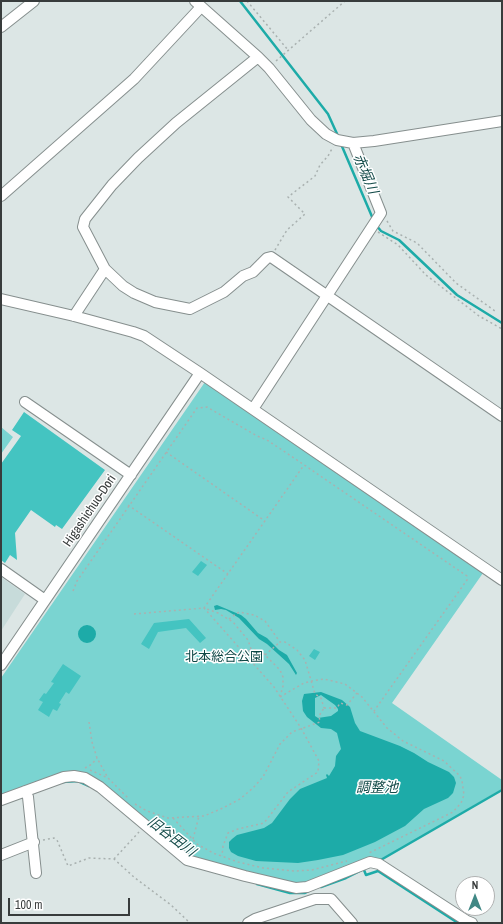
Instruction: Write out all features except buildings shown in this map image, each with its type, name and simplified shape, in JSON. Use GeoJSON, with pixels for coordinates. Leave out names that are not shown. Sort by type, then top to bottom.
{"type":"FeatureCollection","features":[{"type":"Feature","properties":{"kind":"street"},"geometry":{"type":"LineString","coordinates":[[1,27],[22,4],[34,1]]}},
{"type":"Feature","properties":{"kind":"street"},"geometry":{"type":"LineString","coordinates":[[1,196],[134,79],[198,4],[269,68],[311,120],[326,134],[337,140],[353,143],[374,141],[502,121]]}},
{"type":"Feature","properties":{"kind":"street"},"geometry":{"type":"LineString","coordinates":[[258,58],[176,123],[138,158],[112,185],[85,219],[83,228],[105,269],[123,286],[134,293],[155,302],[190,309],[224,292],[243,276],[253,272],[267,258],[271,257],[502,416]]}},
{"type":"Feature","properties":{"kind":"street"},"geometry":{"type":"LineString","coordinates":[[253,409],[381,213],[353,143]]}},
{"type":"Feature","properties":{"kind":"street"},"geometry":{"type":"LineString","coordinates":[[74,316],[105,269]]}},
{"type":"Feature","properties":{"kind":"street"},"geometry":{"type":"LineString","coordinates":[[1,299],[74,316],[144,336],[200,372],[502,580]]}},
{"type":"Feature","properties":{"kind":"street","name":"Higashichuo-Dori"},"geometry":{"type":"LineString","coordinates":[[1,665],[200,372]]}},
{"type":"Feature","properties":{"kind":"street"},"geometry":{"type":"LineString","coordinates":[[25,402],[131,475]]}},
{"type":"Feature","properties":{"kind":"street"},"geometry":{"type":"LineString","coordinates":[[1,569],[45,600]]}},
{"type":"Feature","properties":{"kind":"street"},"geometry":{"type":"LineString","coordinates":[[1,800],[64,777],[74,776],[85,778],[100,787],[187,860],[244,876],[296,895],[315,899],[331,899],[352,923]]}},
{"type":"Feature","properties":{"kind":"street"},"geometry":{"type":"LineString","coordinates":[[25,792],[28,797],[34,842],[36,874]]}},
{"type":"Feature","properties":{"kind":"street"},"geometry":{"type":"LineString","coordinates":[[1,855],[34,842]]}},
{"type":"Feature","properties":{"kind":"street"},"geometry":{"type":"LineString","coordinates":[[248,923],[296,895],[306,887],[370,862],[379,864],[468,922]]}},
{"type":"Feature","properties":{"kind":"path"},"geometry":{"type":"LineString","coordinates":[[247,1],[288,51]]}},
{"type":"Feature","properties":{"kind":"path"},"geometry":{"type":"LineString","coordinates":[[269,68],[345,1]]}},
{"type":"Feature","properties":{"kind":"path"},"geometry":{"type":"LineString","coordinates":[[271,257],[287,230],[305,214],[288,197],[315,176],[320,165],[328,156],[337,140]]}},
{"type":"Feature","properties":{"kind":"path"},"geometry":{"type":"LineString","coordinates":[[381,213],[393,231],[417,243],[456,284],[495,311]]}},
{"type":"Feature","properties":{"kind":"path"},"geometry":{"type":"LineString","coordinates":[[372,228],[398,245],[426,275],[479,316],[502,329]]}},
{"type":"Feature","properties":{"kind":"path"},"geometry":{"type":"LineString","coordinates":[[73,590],[77,581],[128,505],[197,408],[207,407],[257,436],[267,440],[467,576],[467,580],[374,712]]}},
{"type":"Feature","properties":{"kind":"path"},"geometry":{"type":"LineString","coordinates":[[166,452],[265,521]]}},
{"type":"Feature","properties":{"kind":"path"},"geometry":{"type":"LineString","coordinates":[[204,608],[304,465]]}},
{"type":"Feature","properties":{"kind":"path"},"geometry":{"type":"LineString","coordinates":[[128,505],[228,574]]}},
{"type":"Feature","properties":{"kind":"path"},"geometry":{"type":"LineString","coordinates":[[204,608],[274,687],[302,728],[319,761],[318,772],[288,792],[264,823],[228,833],[223,846],[222,856]]}},
{"type":"Feature","properties":{"kind":"path"},"geometry":{"type":"LineString","coordinates":[[134,614],[204,608],[218,613],[229,620],[248,640],[251,649]]}},
{"type":"Feature","properties":{"kind":"path"},"geometry":{"type":"LineString","coordinates":[[229,620],[239,612],[254,615],[265,621],[280,642]]}},
{"type":"Feature","properties":{"kind":"path"},"geometry":{"type":"LineString","coordinates":[[265,655],[280,642],[285,642],[297,650],[305,660],[315,694],[321,698],[324,708]]}},
{"type":"Feature","properties":{"kind":"path"},"geometry":{"type":"LineString","coordinates":[[245,655],[251,649]]}},
{"type":"Feature","properties":{"kind":"path"},"geometry":{"type":"LineString","coordinates":[[251,649],[261,651],[280,670],[283,677],[283,686],[280,697]]}},
{"type":"Feature","properties":{"kind":"path"},"geometry":{"type":"LineString","coordinates":[[280,697],[304,683],[312,681],[324,679],[345,684],[357,692],[387,728],[403,741],[444,761],[460,776],[464,795],[461,804],[453,812],[365,854]]}},
{"type":"Feature","properties":{"kind":"path"},"geometry":{"type":"LineString","coordinates":[[324,708],[337,708],[340,704],[347,705],[357,692]]}},
{"type":"Feature","properties":{"kind":"path"},"geometry":{"type":"LineString","coordinates":[[90,722],[92,742],[97,758],[108,778],[133,803],[147,812],[173,818],[204,816],[240,799],[263,777],[280,744],[292,732],[320,722],[319,716],[324,708]]}},
{"type":"Feature","properties":{"kind":"path"},"geometry":{"type":"LineString","coordinates":[[85,768],[92,764],[97,758]]}},
{"type":"Feature","properties":{"kind":"path"},"geometry":{"type":"LineString","coordinates":[[193,839],[199,816]]}},
{"type":"Feature","properties":{"kind":"path"},"geometry":{"type":"LineString","coordinates":[[173,818],[197,844],[213,853],[263,868],[295,871],[312,870],[352,859]]}},
{"type":"Feature","properties":{"kind":"path"},"geometry":{"type":"LineString","coordinates":[[114,859],[146,825]]}},
{"type":"Feature","properties":{"kind":"path"},"geometry":{"type":"LineString","coordinates":[[34,842],[54,838],[57,840],[68,866],[90,858],[114,859],[135,878],[171,905],[190,923]]}},
{"type":"Feature","properties":{"kind":"shaded area"},"geometry":{"type":"Polygon","coordinates":[[[1,577],[25,594],[1,631],[1,577]]]}},
{"type":"Feature","properties":{"kind":"green space","name":"北本総合公園"},"geometry":{"type":"Polygon","coordinates":[[[205,382],[483,573],[392,703],[502,780],[502,789],[382,859],[373,859],[303,885],[293,885],[189,857],[77,773],[1,796],[1,678],[205,382]]]}},
{"type":"Feature","properties":{"kind":"green space"},"geometry":{"type":"Polygon","coordinates":[[[1,427],[13,437],[1,454],[1,427]]]}},
{"type":"Feature","properties":{"kind":"water"},"geometry":{"type":"Polygon","coordinates":[[[217,605],[241,615],[258,633],[267,638],[279,650],[287,655],[297,673],[296,675],[289,664],[267,644],[259,639],[239,618],[226,610],[215,610],[214,606],[217,605]]]}},
{"type":"Feature","properties":{"kind":"water"},"geometry":{"type":"Polygon","coordinates":[[[87,625],[93,628],[96,634],[93,640],[87,643],[81,640],[78,634],[81,628],[87,625]]]}},
{"type":"Feature","properties":{"kind":"water","name":"調整池"},"geometry":{"type":"Polygon","coordinates":[[[321,692],[342,700],[350,707],[355,723],[360,731],[400,746],[449,772],[454,777],[456,783],[453,793],[448,798],[424,809],[405,826],[375,842],[343,855],[298,863],[256,861],[238,856],[231,852],[229,842],[232,839],[237,835],[264,828],[272,823],[290,799],[300,789],[327,778],[326,775],[327,774],[329,776],[335,766],[336,756],[341,749],[337,733],[331,729],[321,728],[307,717],[303,711],[302,701],[304,694],[321,692]],[[321,695],[315,698],[315,716],[318,718],[331,716],[338,711],[335,705],[321,695]]]}},
{"type":"Feature","properties":{"kind":"waterway","name":"赤堀川"},"geometry":{"type":"LineString","coordinates":[[240,1],[328,114],[338,136]]}},
{"type":"Feature","properties":{"kind":"waterway","name":"赤堀川"},"geometry":{"type":"LineString","coordinates":[[341,144],[373,219]]}},
{"type":"Feature","properties":{"kind":"waterway","name":"赤堀川"},"geometry":{"type":"LineString","coordinates":[[376,225],[381,231],[399,240],[457,295],[502,323]]}},
{"type":"Feature","properties":{"kind":"waterway","name":"旧谷田川"},"geometry":{"type":"LineString","coordinates":[[63,782],[78,781],[89,786]]}},
{"type":"Feature","properties":{"kind":"waterway"},"geometry":{"type":"LineString","coordinates":[[379,861],[502,790]]}},
{"type":"Feature","properties":{"kind":"waterway","name":"旧谷田川"},"geometry":{"type":"LineString","coordinates":[[321,887],[346,878],[368,867]]}},
{"type":"Feature","properties":{"kind":"waterway"},"geometry":{"type":"LineString","coordinates":[[364,870],[366,875],[378,871],[458,923]]}},
{"type":"Feature","properties":{"kind":"waterway","name":"旧谷田川"},"geometry":{"type":"LineString","coordinates":[[257,884],[290,893],[305,893],[309,891]]}}]}
